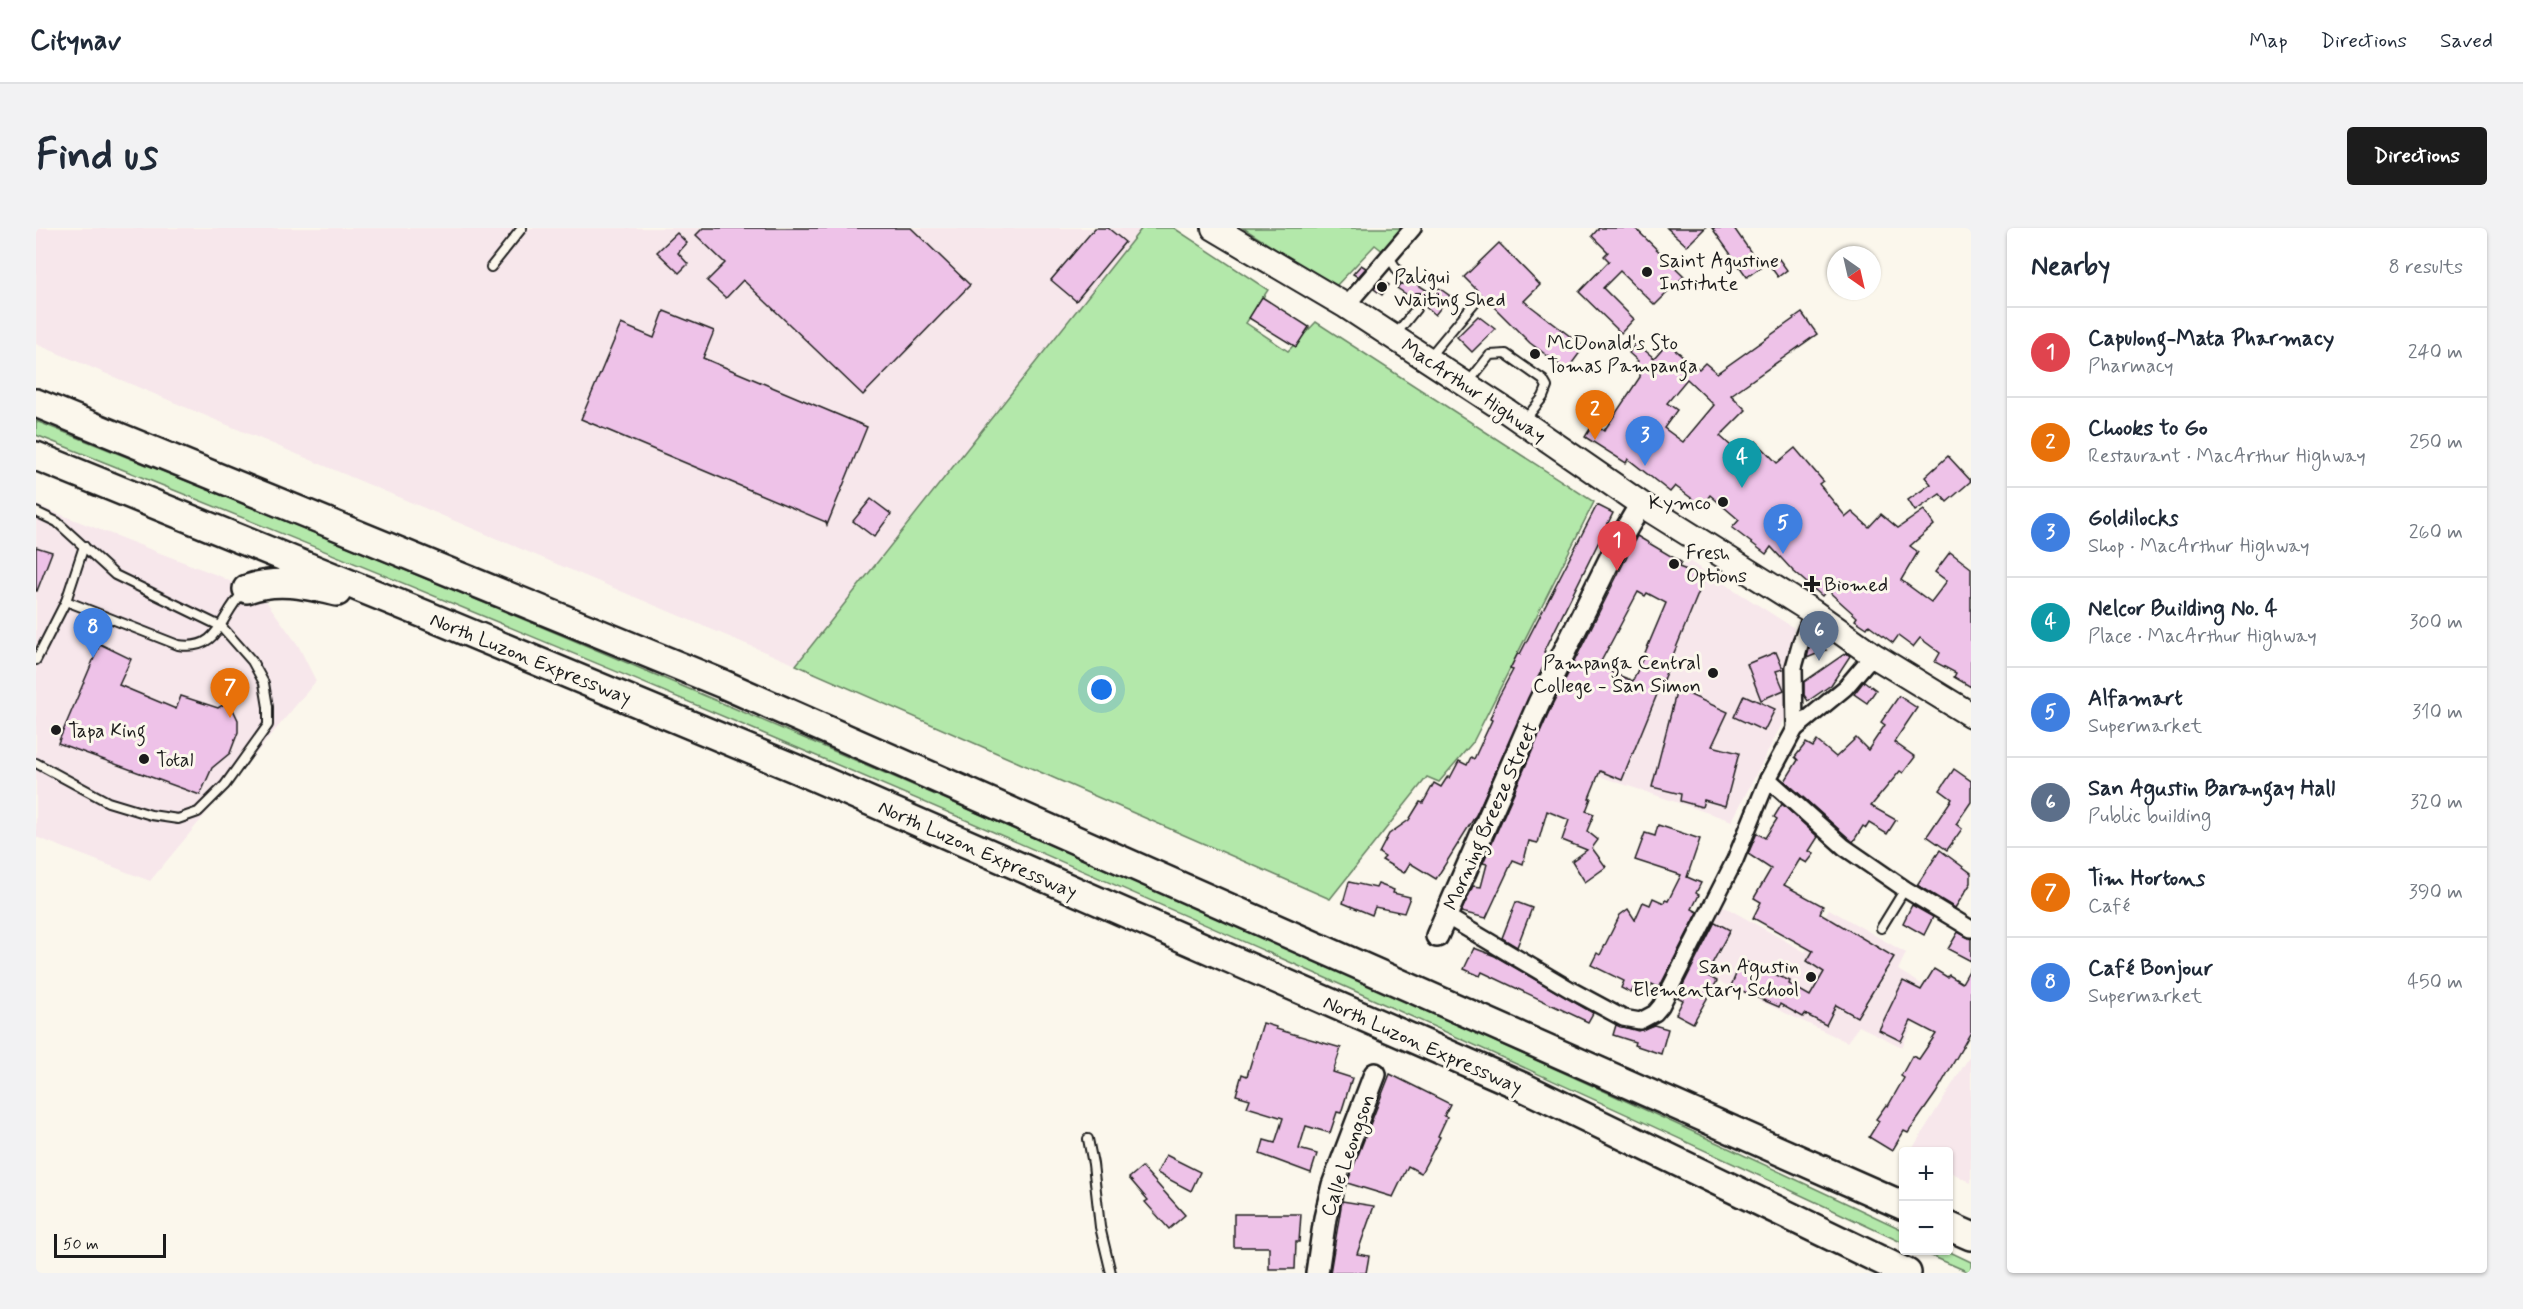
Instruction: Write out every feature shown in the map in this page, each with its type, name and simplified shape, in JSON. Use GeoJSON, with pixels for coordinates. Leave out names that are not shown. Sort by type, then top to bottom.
{"type":"FeatureCollection","features":[{"type":"Feature","properties":{"kind":"highway","name":"MacArthur Highway"},"geometry":{"type":"LineString","coordinates":[[1214,228],[1346,306],[1523,422],[1641,504],[1813,612],[1873,655],[1971,715]]}},
{"type":"Feature","properties":{"kind":"highway"},"geometry":{"type":"LineString","coordinates":[[36,403],[723,684],[1899,1204]]}},
{"type":"Feature","properties":{"kind":"highway","name":"North Luzon Expressway"},"geometry":{"type":"LineString","coordinates":[[36,456],[794,768],[1521,1086],[1907,1273]]}},
{"type":"Feature","properties":{"kind":"highway"},"geometry":{"type":"LineString","coordinates":[[247,589],[262,584],[296,583],[424,614]]}},
{"type":"Feature","properties":{"kind":"highway"},"geometry":{"type":"LineString","coordinates":[[1953,1228],[1971,1236]]}},
{"type":"Feature","properties":{"kind":"main road","name":"Morning Breeze Street"},"geometry":{"type":"LineString","coordinates":[[1437,936],[1539,703],[1618,543],[1641,504]]}},
{"type":"Feature","properties":{"kind":"main road","name":"Calle Leongson"},"geometry":{"type":"LineString","coordinates":[[1317,1273],[1325,1218],[1333,1185],[1375,1074]]}},
{"type":"Feature","properties":{"kind":"street"},"geometry":{"type":"LineString","coordinates":[[1346,306],[1413,228]]}},
{"type":"Feature","properties":{"kind":"street"},"geometry":{"type":"LineString","coordinates":[[1796,729],[1794,668],[1813,612]]}},
{"type":"Feature","properties":{"kind":"street"},"geometry":{"type":"LineString","coordinates":[[1446,916],[1599,1006],[1633,1021],[1648,1018],[1660,1006],[1735,860],[1768,779],[1796,729],[1845,688],[1873,655]]}},
{"type":"Feature","properties":{"kind":"street"},"geometry":{"type":"LineString","coordinates":[[1768,779],[1844,847],[1905,889],[1971,929]]}},
{"type":"Feature","properties":{"kind":"lane"},"geometry":{"type":"LineString","coordinates":[[492,267],[522,228]]}},
{"type":"Feature","properties":{"kind":"lane"},"geometry":{"type":"LineString","coordinates":[[1389,257],[1403,279]]}},
{"type":"Feature","properties":{"kind":"lane"},"geometry":{"type":"LineString","coordinates":[[1394,337],[1416,309],[1418,298]]}},
{"type":"Feature","properties":{"kind":"lane"},"geometry":{"type":"LineString","coordinates":[[1428,359],[1476,301]]}},
{"type":"Feature","properties":{"kind":"lane"},"geometry":{"type":"LineString","coordinates":[[1467,385],[1490,355],[1506,354],[1543,380],[1547,387],[1543,397],[1523,422]]}},
{"type":"Feature","properties":{"kind":"lane"},"geometry":{"type":"LineString","coordinates":[[36,512],[57,522],[115,575],[222,627],[252,661],[264,683],[268,707],[268,725],[225,785],[198,812],[178,819],[108,802],[36,763]]}},
{"type":"Feature","properties":{"kind":"lane"},"geometry":{"type":"LineString","coordinates":[[36,660],[66,601],[84,546]]}},
{"type":"Feature","properties":{"kind":"lane"},"geometry":{"type":"LineString","coordinates":[[66,601],[192,647],[202,644],[222,627],[237,598],[247,589]]}},
{"type":"Feature","properties":{"kind":"lane"},"geometry":{"type":"LineString","coordinates":[[1881,928],[1905,889]]}},
{"type":"Feature","properties":{"kind":"lane"},"geometry":{"type":"LineString","coordinates":[[1088,1139],[1100,1227],[1111,1273]]}},
{"type":"Feature","properties":{"kind":"shaded area"},"geometry":{"type":"Polygon","coordinates":[[[36,228],[1142,228],[796,665],[36,344],[36,228]]]}},
{"type":"Feature","properties":{"kind":"shaded area","name":"Total"},"geometry":{"type":"Polygon","coordinates":[[[36,505],[222,577],[266,601],[298,645],[316,681],[150,881],[36,837],[36,505]]]}},
{"type":"Feature","properties":{"kind":"shaded area","name":"Pampanga Central College - San Simon"},"geometry":{"type":"Polygon","coordinates":[[[1686,559],[1794,628],[1785,718],[1732,821],[1593,774],[1686,559]]]}},
{"type":"Feature","properties":{"kind":"shaded area","name":"San Agustin Elementary School"},"geometry":{"type":"Polygon","coordinates":[[[1718,903],[1805,952],[1829,909],[1906,953],[1898,970],[1930,989],[1902,1047],[1859,1026],[1847,1042],[1724,984],[1688,962],[1718,903]]]}},
{"type":"Feature","properties":{"kind":"shaded area"},"geometry":{"type":"Polygon","coordinates":[[[1971,1054],[1971,1183],[1953,1173],[1953,1147],[1913,1147],[1971,1054]]]}},
{"type":"Feature","properties":{"kind":"green space"},"geometry":{"type":"Polygon","coordinates":[[[1142,228],[1174,228],[1268,290],[1246,323],[1288,351],[1316,322],[1594,502],[1473,742],[1439,782],[1427,777],[1330,899],[796,665],[1142,228]]]}},
{"type":"Feature","properties":{"kind":"green space"},"geometry":{"type":"Polygon","coordinates":[[[1243,228],[1403,228],[1384,252],[1375,245],[1335,287],[1243,228]]]}},
{"type":"Feature","properties":{"kind":"green space"},"geometry":{"type":"Polygon","coordinates":[[[36,421],[581,643],[851,758],[1611,1094],[1899,1228],[1899,1241],[1441,1030],[976,824],[507,626],[36,435],[36,421]]]}},
{"type":"Feature","properties":{"kind":"green space"},"geometry":{"type":"Polygon","coordinates":[[[1953,1253],[1971,1262],[1971,1273],[1929,1255],[1953,1253]]]}},
{"type":"Feature","properties":{"kind":"building"},"geometry":{"type":"Polygon","coordinates":[[[703,228],[911,228],[970,285],[863,395],[743,280],[726,298],[707,281],[725,263],[696,235],[703,228]]]}},
{"type":"Feature","properties":{"kind":"building"},"geometry":{"type":"Polygon","coordinates":[[[1095,228],[1108,228],[1125,242],[1076,301],[1051,280],[1095,228]]]}},
{"type":"Feature","properties":{"kind":"building"},"geometry":{"type":"Polygon","coordinates":[[[1599,228],[1635,228],[1684,276],[1655,305],[1620,271],[1603,288],[1634,319],[1621,333],[1579,292],[1609,261],[1604,256],[1608,252],[1592,236],[1599,228]]]}},
{"type":"Feature","properties":{"kind":"building"},"geometry":{"type":"Polygon","coordinates":[[[1667,228],[1705,228],[1687,246],[1667,228]]]}},
{"type":"Feature","properties":{"kind":"building"},"geometry":{"type":"Polygon","coordinates":[[[1712,228],[1734,228],[1761,267],[1747,277],[1712,228]]]}},
{"type":"Feature","properties":{"kind":"building"},"geometry":{"type":"Polygon","coordinates":[[[677,233],[687,243],[678,253],[688,264],[679,273],[657,252],[677,233]]]}},
{"type":"Feature","properties":{"kind":"building"},"geometry":{"type":"Polygon","coordinates":[[[1499,243],[1540,285],[1524,301],[1584,347],[1567,370],[1530,343],[1464,277],[1499,243]]]}},
{"type":"Feature","properties":{"kind":"building"},"geometry":{"type":"Polygon","coordinates":[[[1779,259],[1787,270],[1778,277],[1770,266],[1779,259]]]}},
{"type":"Feature","properties":{"kind":"building"},"geometry":{"type":"Polygon","coordinates":[[[1361,265],[1366,268],[1358,277],[1353,274],[1361,265]]]}},
{"type":"Feature","properties":{"kind":"building"},"geometry":{"type":"Polygon","coordinates":[[[1409,279],[1434,295],[1439,288],[1450,296],[1435,315],[1423,305],[1424,297],[1421,293],[1415,293],[1412,298],[1397,288],[1400,284],[1407,284],[1409,279]]]}},
{"type":"Feature","properties":{"kind":"building","name":"Paligui Waiting Shed"},"geometry":{"type":"Polygon","coordinates":[[[1381,280],[1389,285],[1382,295],[1374,289],[1381,280]]]}},
{"type":"Feature","properties":{"kind":"building"},"geometry":{"type":"Polygon","coordinates":[[[1262,297],[1309,327],[1296,347],[1249,318],[1262,297]]]}},
{"type":"Feature","properties":{"kind":"building"},"geometry":{"type":"Polygon","coordinates":[[[664,311],[714,331],[703,358],[867,427],[827,525],[826,522],[581,419],[621,324],[654,338],[664,311]]]}},
{"type":"Feature","properties":{"kind":"building"},"geometry":{"type":"Polygon","coordinates":[[[1802,313],[1817,334],[1731,395],[1746,410],[1720,436],[1741,455],[1756,441],[1777,463],[1795,448],[1823,481],[1819,484],[1846,517],[1852,512],[1869,527],[1881,514],[1898,528],[1924,510],[1934,525],[1910,546],[1918,552],[1901,580],[1931,602],[1947,581],[1935,572],[1950,552],[1971,568],[1971,687],[1954,677],[1956,673],[1935,662],[1940,653],[1920,638],[1913,647],[1898,636],[1893,643],[1869,625],[1867,628],[1855,620],[1857,617],[1827,590],[1822,596],[1793,571],[1771,547],[1766,554],[1732,528],[1739,520],[1710,495],[1702,506],[1675,486],[1670,492],[1628,459],[1626,463],[1585,437],[1593,424],[1604,431],[1640,377],[1632,368],[1638,361],[1629,353],[1636,343],[1654,358],[1667,343],[1699,369],[1705,363],[1717,373],[1802,313]],[[1687,379],[1667,403],[1677,410],[1664,428],[1683,442],[1714,405],[1687,379]]]}},
{"type":"Feature","properties":{"kind":"building"},"geometry":{"type":"Polygon","coordinates":[[[1478,316],[1495,329],[1472,352],[1457,337],[1478,316]]]}},
{"type":"Feature","properties":{"kind":"building"},"geometry":{"type":"Polygon","coordinates":[[[1948,456],[1971,481],[1947,502],[1940,494],[1915,511],[1908,500],[1931,484],[1925,477],[1948,456]]]}},
{"type":"Feature","properties":{"kind":"building"},"geometry":{"type":"Polygon","coordinates":[[[871,499],[891,514],[874,537],[853,521],[871,499]]]}},
{"type":"Feature","properties":{"kind":"building"},"geometry":{"type":"Polygon","coordinates":[[[1597,505],[1613,513],[1544,652],[1549,655],[1476,815],[1436,879],[1410,863],[1404,873],[1382,860],[1385,857],[1379,853],[1389,834],[1409,820],[1420,802],[1423,803],[1434,783],[1441,787],[1448,776],[1450,778],[1459,761],[1467,765],[1471,757],[1474,759],[1492,720],[1490,719],[1497,700],[1513,670],[1510,669],[1518,653],[1520,654],[1597,505]]]}},
{"type":"Feature","properties":{"kind":"building"},"geometry":{"type":"Polygon","coordinates":[[[1637,536],[1681,562],[1679,567],[1705,577],[1622,780],[1600,771],[1589,798],[1591,798],[1586,811],[1594,814],[1587,831],[1598,840],[1592,848],[1606,867],[1585,882],[1572,861],[1587,850],[1562,840],[1569,820],[1547,811],[1538,843],[1529,841],[1523,864],[1513,860],[1486,918],[1461,912],[1473,886],[1481,887],[1487,864],[1483,863],[1551,708],[1637,536]],[[1638,592],[1598,667],[1633,681],[1666,603],[1647,593],[1645,596],[1638,592]]]}},
{"type":"Feature","properties":{"kind":"building"},"geometry":{"type":"Polygon","coordinates":[[[36,547],[52,552],[37,591],[36,591],[36,547]]]}},
{"type":"Feature","properties":{"kind":"building"},"geometry":{"type":"Polygon","coordinates":[[[1812,641],[1826,650],[1807,658],[1810,645],[1812,641]]]}},
{"type":"Feature","properties":{"kind":"building"},"geometry":{"type":"Polygon","coordinates":[[[100,644],[131,659],[119,685],[176,709],[181,696],[218,708],[229,701],[238,720],[238,732],[230,753],[212,768],[200,795],[58,743],[100,644]]]}},
{"type":"Feature","properties":{"kind":"building"},"geometry":{"type":"Polygon","coordinates":[[[1776,652],[1783,669],[1776,671],[1784,690],[1761,700],[1747,664],[1776,652]]]}},
{"type":"Feature","properties":{"kind":"building"},"geometry":{"type":"Polygon","coordinates":[[[1846,653],[1850,656],[1831,685],[1808,701],[1804,695],[1804,682],[1846,653]]]}},
{"type":"Feature","properties":{"kind":"building"},"geometry":{"type":"Polygon","coordinates":[[[1864,681],[1876,690],[1867,703],[1854,694],[1864,681]]]}},
{"type":"Feature","properties":{"kind":"building"},"geometry":{"type":"Polygon","coordinates":[[[1677,689],[1728,712],[1712,746],[1739,753],[1725,806],[1704,800],[1702,807],[1680,801],[1681,794],[1652,787],[1677,689]]]}},
{"type":"Feature","properties":{"kind":"building"},"geometry":{"type":"Polygon","coordinates":[[[1744,695],[1775,709],[1764,731],[1734,717],[1744,695]]]}},
{"type":"Feature","properties":{"kind":"building"},"geometry":{"type":"Polygon","coordinates":[[[1899,696],[1917,708],[1894,742],[1915,757],[1903,773],[1900,771],[1871,806],[1896,820],[1887,834],[1869,823],[1866,828],[1863,826],[1853,842],[1785,781],[1798,760],[1795,757],[1806,743],[1813,747],[1817,741],[1836,757],[1856,738],[1868,750],[1885,725],[1881,722],[1899,696]]]}},
{"type":"Feature","properties":{"kind":"building"},"geometry":{"type":"Polygon","coordinates":[[[1954,769],[1971,781],[1971,802],[1956,824],[1962,829],[1947,850],[1927,836],[1952,799],[1940,790],[1954,769]]]}},
{"type":"Feature","properties":{"kind":"building"},"geometry":{"type":"Polygon","coordinates":[[[1782,804],[1818,837],[1809,851],[1814,854],[1807,863],[1800,859],[1784,885],[1823,906],[1820,913],[1894,957],[1857,1017],[1836,1005],[1826,1025],[1805,1014],[1803,1017],[1780,1004],[1779,1007],[1731,986],[1742,960],[1790,981],[1789,984],[1810,996],[1824,972],[1807,961],[1813,951],[1753,918],[1761,902],[1754,898],[1771,869],[1748,854],[1757,833],[1765,838],[1777,819],[1774,817],[1782,804]]]}},
{"type":"Feature","properties":{"kind":"building"},"geometry":{"type":"Polygon","coordinates":[[[1658,825],[1700,839],[1687,877],[1701,883],[1696,893],[1699,895],[1692,909],[1698,912],[1659,988],[1652,984],[1648,992],[1635,985],[1631,993],[1621,988],[1624,981],[1591,965],[1597,953],[1600,955],[1620,915],[1628,909],[1635,920],[1643,902],[1650,905],[1653,898],[1664,903],[1665,900],[1668,901],[1681,875],[1635,860],[1645,833],[1655,836],[1658,825]]]}},
{"type":"Feature","properties":{"kind":"building"},"geometry":{"type":"Polygon","coordinates":[[[1940,850],[1971,873],[1971,883],[1955,908],[1917,885],[1940,850]]]}},
{"type":"Feature","properties":{"kind":"building"},"geometry":{"type":"Polygon","coordinates":[[[1349,882],[1376,888],[1378,884],[1394,890],[1393,893],[1410,897],[1404,913],[1375,907],[1372,915],[1343,903],[1349,882]]]}},
{"type":"Feature","properties":{"kind":"building"},"geometry":{"type":"Polygon","coordinates":[[[1516,902],[1532,908],[1517,947],[1502,938],[1516,902]]]}},
{"type":"Feature","properties":{"kind":"building"},"geometry":{"type":"Polygon","coordinates":[[[1912,905],[1933,917],[1924,935],[1903,923],[1912,905]]]}},
{"type":"Feature","properties":{"kind":"building"},"geometry":{"type":"Polygon","coordinates":[[[1715,922],[1730,930],[1706,975],[1717,981],[1693,1023],[1676,1014],[1683,1000],[1677,997],[1715,922]]]}},
{"type":"Feature","properties":{"kind":"building"},"geometry":{"type":"Polygon","coordinates":[[[1958,932],[1971,939],[1971,961],[1948,949],[1958,932]]]}},
{"type":"Feature","properties":{"kind":"building"},"geometry":{"type":"Polygon","coordinates":[[[1474,948],[1495,956],[1593,1013],[1588,1022],[1482,972],[1480,976],[1464,969],[1474,948]]]}},
{"type":"Feature","properties":{"kind":"building"},"geometry":{"type":"Polygon","coordinates":[[[1971,967],[1971,1032],[1936,1093],[1908,1133],[1904,1131],[1892,1151],[1869,1137],[1879,1121],[1876,1119],[1886,1105],[1888,1106],[1904,1078],[1901,1076],[1912,1056],[1919,1059],[1936,1034],[1911,1021],[1901,1041],[1879,1030],[1903,981],[1921,990],[1934,969],[1962,983],[1971,967]]]}},
{"type":"Feature","properties":{"kind":"building"},"geometry":{"type":"Polygon","coordinates":[[[1263,1023],[1341,1048],[1333,1072],[1352,1078],[1341,1113],[1337,1112],[1330,1133],[1306,1126],[1299,1149],[1317,1154],[1311,1173],[1260,1154],[1264,1140],[1275,1143],[1283,1118],[1247,1107],[1250,1099],[1236,1095],[1242,1074],[1247,1076],[1263,1023]]]}},
{"type":"Feature","properties":{"kind":"building"},"geometry":{"type":"Polygon","coordinates":[[[1616,1025],[1638,1031],[1654,1025],[1668,1029],[1661,1054],[1613,1035],[1616,1025]]]}},
{"type":"Feature","properties":{"kind":"building"},"geometry":{"type":"Polygon","coordinates":[[[1390,1074],[1450,1104],[1444,1116],[1447,1117],[1438,1136],[1440,1137],[1421,1173],[1408,1166],[1393,1197],[1347,1183],[1390,1074]]]}},
{"type":"Feature","properties":{"kind":"building"},"geometry":{"type":"Polygon","coordinates":[[[1166,1155],[1200,1172],[1191,1191],[1157,1173],[1166,1155]]]}},
{"type":"Feature","properties":{"kind":"building"},"geometry":{"type":"Polygon","coordinates":[[[1142,1167],[1185,1215],[1169,1229],[1145,1202],[1148,1200],[1129,1178],[1142,1167]]]}},
{"type":"Feature","properties":{"kind":"building"},"geometry":{"type":"Polygon","coordinates":[[[1342,1201],[1374,1206],[1357,1254],[1369,1256],[1366,1273],[1330,1273],[1342,1201]]]}},
{"type":"Feature","properties":{"kind":"building"},"geometry":{"type":"Polygon","coordinates":[[[1234,1214],[1301,1214],[1299,1242],[1296,1242],[1295,1269],[1269,1269],[1269,1247],[1234,1247],[1234,1214]]]}},
{"type":"Feature","properties":{"kind":"place","name":"Saint Agustine Institute"},"geometry":{"type":"Point","coordinates":[1647,272]}},
{"type":"Feature","properties":{"kind":"place","name":"Paligui Waiting Shed"},"geometry":{"type":"Point","coordinates":[1382,287]}},
{"type":"Feature","properties":{"kind":"place","name":"McDonald's Sto Tomas Pampanga"},"geometry":{"type":"Point","coordinates":[1535,354]}},
{"type":"Feature","properties":{"kind":"place","name":"Chooks to Go"},"geometry":{"type":"Point","coordinates":[1595,440]}},
{"type":"Feature","properties":{"kind":"place","name":"Goldilocks"},"geometry":{"type":"Point","coordinates":[1645,466]}},
{"type":"Feature","properties":{"kind":"place","name":"Nelcor Building No. 4"},"geometry":{"type":"Point","coordinates":[1742,488]}},
{"type":"Feature","properties":{"kind":"place","name":"Kymco"},"geometry":{"type":"Point","coordinates":[1723,502]}},
{"type":"Feature","properties":{"kind":"place","name":"Alfamart"},"geometry":{"type":"Point","coordinates":[1783,554]}},
{"type":"Feature","properties":{"kind":"place","name":"Fresh Options"},"geometry":{"type":"Point","coordinates":[1674,564]}},
{"type":"Feature","properties":{"kind":"place","name":"Capulong-Mata Pharmacy"},"geometry":{"type":"Point","coordinates":[1617,571]}},
{"type":"Feature","properties":{"kind":"place","name":"Biomed"},"geometry":{"type":"Point","coordinates":[1812,584]}},
{"type":"Feature","properties":{"kind":"place","name":"Café Bonjour"},"geometry":{"type":"Point","coordinates":[93,658]}},
{"type":"Feature","properties":{"kind":"place","name":"San Agustin Barangay Hall"},"geometry":{"type":"Point","coordinates":[1819,661]}},
{"type":"Feature","properties":{"kind":"place","name":"Pampanga Central College - San Simon"},"geometry":{"type":"Point","coordinates":[1713,673]}},
{"type":"Feature","properties":{"kind":"place","name":"Tim Hortons"},"geometry":{"type":"Point","coordinates":[230,718]}},
{"type":"Feature","properties":{"kind":"place","name":"Tapa King"},"geometry":{"type":"Point","coordinates":[56,730]}},
{"type":"Feature","properties":{"kind":"place","name":"Total"},"geometry":{"type":"Point","coordinates":[144,759]}},
{"type":"Feature","properties":{"kind":"place","name":"San Agustin Elementary School"},"geometry":{"type":"Point","coordinates":[1811,977]}}]}
